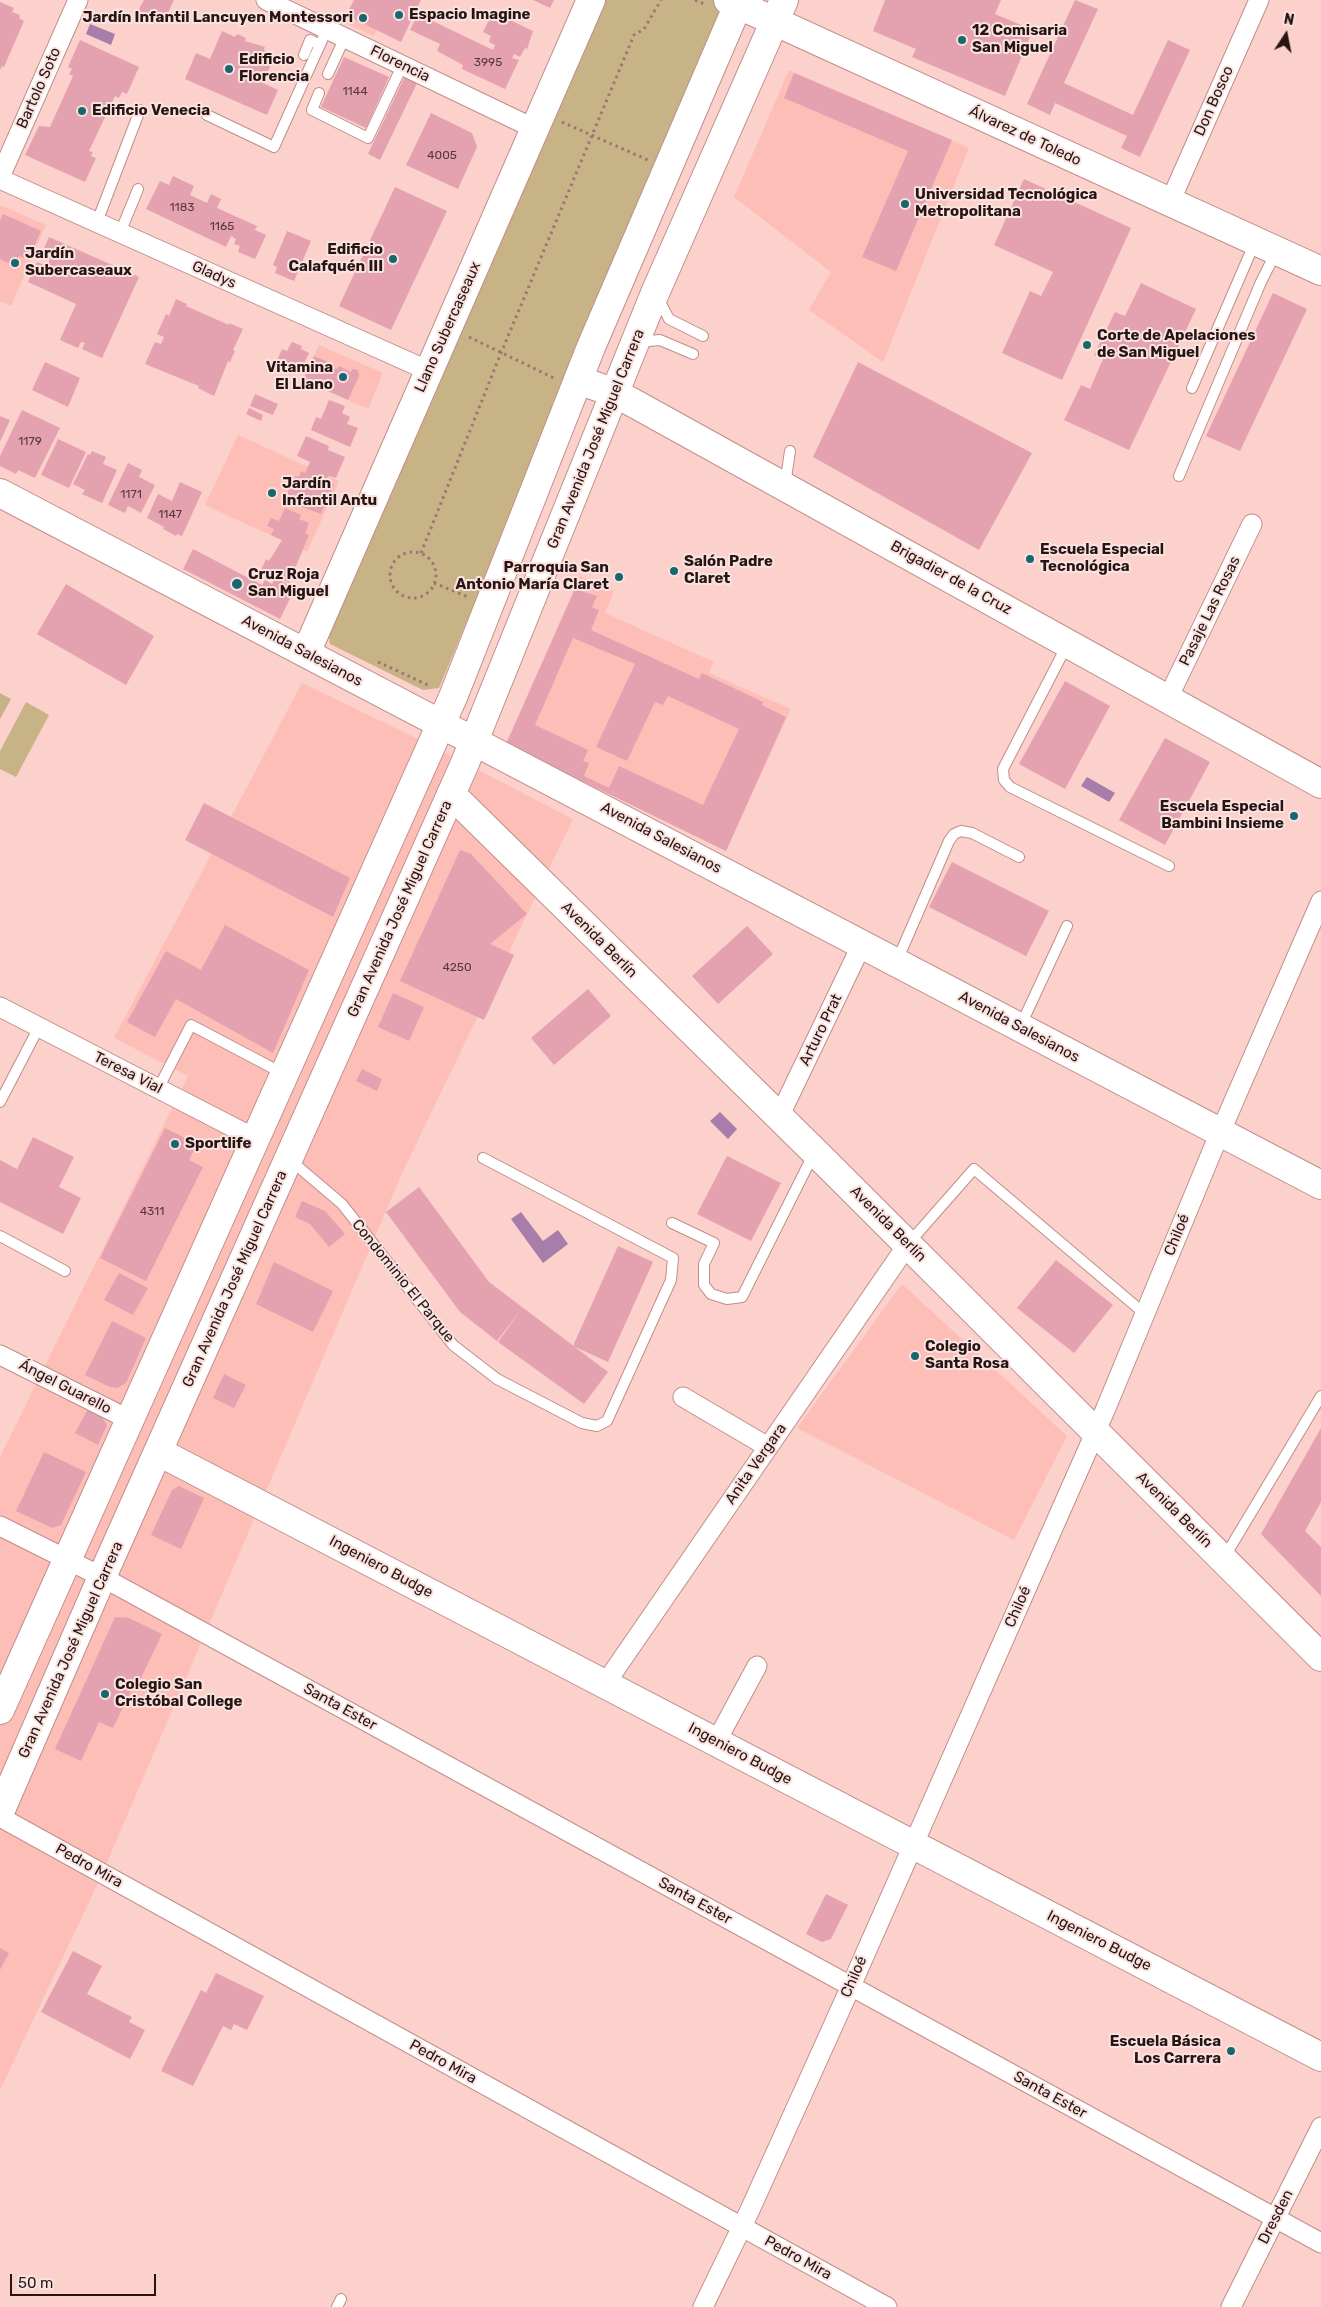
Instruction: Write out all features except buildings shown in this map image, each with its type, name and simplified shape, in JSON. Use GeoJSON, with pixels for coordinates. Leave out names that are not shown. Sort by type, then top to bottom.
{"type":"FeatureCollection","features":[{"type":"Feature","properties":{"kind":"main road","name":"Llano Subercaseaux"},"geometry":{"type":"LineString","coordinates":[[306,653],[591,0]]}},
{"type":"Feature","properties":{"kind":"main road","name":"Álvarez de Toledo"},"geometry":{"type":"LineString","coordinates":[[735,1],[779,10],[1170,202],[1321,271]]}},
{"type":"Feature","properties":{"kind":"main road"},"geometry":{"type":"LineString","coordinates":[[0,1710],[440,724],[489,607],[568,379],[735,1]]}},
{"type":"Feature","properties":{"kind":"main road","name":"Gran Avenida José Miguel Carrera"},"geometry":{"type":"LineString","coordinates":[[0,1812],[102,1577],[475,740],[655,292],[779,10]]}},
{"type":"Feature","properties":{"kind":"main road","name":"Brigadier de la Cruz"},"geometry":{"type":"LineString","coordinates":[[568,379],[615,393],[1321,784]]}},
{"type":"Feature","properties":{"kind":"main road","name":"Avenida Salesianos"},"geometry":{"type":"LineString","coordinates":[[0,493],[440,724],[475,740],[1321,1185]]}},
{"type":"Feature","properties":{"kind":"main road","name":"Avenida Berlín"},"geometry":{"type":"LineString","coordinates":[[451,794],[908,1244],[1321,1657]]}},
{"type":"Feature","properties":{"kind":"main road"},"geometry":{"type":"LineString","coordinates":[[256,1139],[271,1159],[283,1170]]}},
{"type":"Feature","properties":{"kind":"main road","name":"Ingeniero Budge"},"geometry":{"type":"LineString","coordinates":[[159,1452],[1321,2057]]}},
{"type":"Feature","properties":{"kind":"street","name":"Bartolo Soto"},"geometry":{"type":"LineString","coordinates":[[0,178],[78,0]]}},
{"type":"Feature","properties":{"kind":"street","name":"Florencia"},"geometry":{"type":"LineString","coordinates":[[266,0],[324,37],[345,37],[403,64],[538,121]]}},
{"type":"Feature","properties":{"kind":"street","name":"Don Bosco"},"geometry":{"type":"LineString","coordinates":[[1170,202],[1259,0]]}},
{"type":"Feature","properties":{"kind":"street","name":"Gladys"},"geometry":{"type":"LineString","coordinates":[[0,178],[429,371]]}},
{"type":"Feature","properties":{"kind":"street","name":"Pasaje Las Rosas"},"geometry":{"type":"LineString","coordinates":[[1168,698],[1252,524]]}},
{"type":"Feature","properties":{"kind":"street","name":"Chiloé"},"geometry":{"type":"LineString","coordinates":[[703,2307],[742,2227],[851,1986],[1096,1431],[1220,1132],[1321,901]]}},
{"type":"Feature","properties":{"kind":"street","name":"Arturo Prat"},"geometry":{"type":"LineString","coordinates":[[779,1117],[862,944]]}},
{"type":"Feature","properties":{"kind":"street","name":"Teresa Vial"},"geometry":{"type":"LineString","coordinates":[[0,1007],[256,1139]]}},
{"type":"Feature","properties":{"kind":"street","name":"Anita Vergara"},"geometry":{"type":"LineString","coordinates":[[605,1684],[908,1244]]}},
{"type":"Feature","properties":{"kind":"street","name":"Ángel Guarello"},"geometry":{"type":"LineString","coordinates":[[0,1355],[130,1420]]}},
{"type":"Feature","properties":{"kind":"street"},"geometry":{"type":"LineString","coordinates":[[683,1397],[768,1447]]}},
{"type":"Feature","properties":{"kind":"street","name":"Santa Ester"},"geometry":{"type":"LineString","coordinates":[[0,1526],[102,1577],[1321,2244]]}},
{"type":"Feature","properties":{"kind":"street"},"geometry":{"type":"LineString","coordinates":[[716,1742],[757,1666]]}},
{"type":"Feature","properties":{"kind":"street","name":"Pedro Mira"},"geometry":{"type":"LineString","coordinates":[[0,1817],[887,2307]]}},
{"type":"Feature","properties":{"kind":"street","name":"Dresden"},"geometry":{"type":"LineString","coordinates":[[1231,2307],[1321,2127]]}},
{"type":"Feature","properties":{"kind":"lane"},"geometry":{"type":"LineString","coordinates":[[304,55],[310,40],[324,37]]}},
{"type":"Feature","properties":{"kind":"lane"},"geometry":{"type":"LineString","coordinates":[[207,116],[274,147],[324,37]]}},
{"type":"Feature","properties":{"kind":"lane"},"geometry":{"type":"LineString","coordinates":[[328,74],[345,37]]}},
{"type":"Feature","properties":{"kind":"lane"},"geometry":{"type":"LineString","coordinates":[[319,93],[312,110],[368,138],[403,64]]}},
{"type":"Feature","properties":{"kind":"lane"},"geometry":{"type":"LineString","coordinates":[[97,222],[140,110]]}},
{"type":"Feature","properties":{"kind":"lane"},"geometry":{"type":"LineString","coordinates":[[120,233],[138,189]]}},
{"type":"Feature","properties":{"kind":"lane"},"geometry":{"type":"LineString","coordinates":[[1192,388],[1266,246]]}},
{"type":"Feature","properties":{"kind":"lane"},"geometry":{"type":"LineString","coordinates":[[1179,476],[1261,282],[1266,246]]}},
{"type":"Feature","properties":{"kind":"lane"},"geometry":{"type":"LineString","coordinates":[[655,292],[669,319],[703,336]]}},
{"type":"Feature","properties":{"kind":"lane"},"geometry":{"type":"LineString","coordinates":[[635,343],[660,340],[693,354]]}},
{"type":"Feature","properties":{"kind":"lane"},"geometry":{"type":"LineString","coordinates":[[785,486],[790,451]]}},
{"type":"Feature","properties":{"kind":"lane"},"geometry":{"type":"LineString","coordinates":[[1068,643],[1003,769],[1004,780],[1010,787],[1169,866]]}},
{"type":"Feature","properties":{"kind":"lane"},"geometry":{"type":"LineString","coordinates":[[896,962],[949,841],[954,834],[962,831],[972,832],[1019,857]]}},
{"type":"Feature","properties":{"kind":"lane"},"geometry":{"type":"LineString","coordinates":[[1020,1027],[1067,926]]}},
{"type":"Feature","properties":{"kind":"lane"},"geometry":{"type":"LineString","coordinates":[[158,1089],[191,1026],[285,1074]]}},
{"type":"Feature","properties":{"kind":"lane"},"geometry":{"type":"LineString","coordinates":[[0,1102],[39,1027]]}},
{"type":"Feature","properties":{"kind":"lane"},"geometry":{"type":"LineString","coordinates":[[672,1223],[714,1243],[704,1264],[704,1285],[711,1294],[727,1299],[742,1297],[815,1152]]}},
{"type":"Feature","properties":{"kind":"lane","name":"Condominio El Parque"},"geometry":{"type":"LineString","coordinates":[[283,1170],[342,1204],[453,1345],[497,1379],[582,1423],[597,1426],[607,1421],[671,1280],[673,1258],[484,1158]]}},
{"type":"Feature","properties":{"kind":"lane"},"geometry":{"type":"LineString","coordinates":[[908,1244],[974,1169],[1145,1314]]}},
{"type":"Feature","properties":{"kind":"lane"},"geometry":{"type":"LineString","coordinates":[[0,1236],[65,1271]]}},
{"type":"Feature","properties":{"kind":"lane"},"geometry":{"type":"LineString","coordinates":[[1223,1560],[1321,1396]]}},
{"type":"Feature","properties":{"kind":"path"},"geometry":{"type":"LineString","coordinates":[[421,553],[501,353],[593,137],[634,35],[644,29],[661,0]]}},
{"type":"Feature","properties":{"kind":"path"},"geometry":{"type":"LineString","coordinates":[[538,121],[593,137],[649,160]]}},
{"type":"Feature","properties":{"kind":"path"},"geometry":{"type":"LineString","coordinates":[[448,327],[501,353],[568,379]]}},
{"type":"Feature","properties":{"kind":"path"},"geometry":{"type":"LineString","coordinates":[[406,553],[421,553],[432,562],[436,576],[434,583],[425,594],[411,597],[404,595],[393,585],[391,577],[394,562],[406,553]]}},
{"type":"Feature","properties":{"kind":"path"},"geometry":{"type":"LineString","coordinates":[[434,583],[468,597]]}},
{"type":"Feature","properties":{"kind":"path"},"geometry":{"type":"LineString","coordinates":[[378,662],[430,686]]}},
{"type":"Feature","properties":{"kind":"shaded area","name":"Jardín Infantil Lancuyen Montessori"},"geometry":{"type":"Polygon","coordinates":[[[354,0],[391,0],[374,36],[343,22],[354,0]]]}},
{"type":"Feature","properties":{"kind":"shaded area"},"geometry":{"type":"Polygon","coordinates":[[[601,0],[726,0],[439,688],[423,690],[330,644],[327,629],[601,0]]]}},
{"type":"Feature","properties":{"kind":"shaded area"},"geometry":{"type":"Polygon","coordinates":[[[90,24],[115,34],[111,45],[86,34],[90,24]]]}},
{"type":"Feature","properties":{"kind":"shaded area"},"geometry":{"type":"Polygon","coordinates":[[[789,70],[969,148],[883,362],[809,310],[831,272],[734,197],[789,70]]]}},
{"type":"Feature","properties":{"kind":"shaded area","name":"Jardín Subercaseaux"},"geometry":{"type":"Polygon","coordinates":[[[0,205],[46,225],[11,306],[0,301],[0,205]]]}},
{"type":"Feature","properties":{"kind":"shaded area","name":"Vitamina El Llano"},"geometry":{"type":"Polygon","coordinates":[[[319,345],[383,373],[368,409],[303,380],[319,345]]]}},
{"type":"Feature","properties":{"kind":"shaded area","name":"Jardín Infantil Antu"},"geometry":{"type":"Polygon","coordinates":[[[238,435],[339,481],[307,552],[205,505],[238,435]]]}},
{"type":"Feature","properties":{"kind":"shaded area"},"geometry":{"type":"Polygon","coordinates":[[[580,576],[614,591],[605,613],[714,662],[709,673],[791,709],[726,851],[506,744],[580,576]]]}},
{"type":"Feature","properties":{"kind":"shaded area"},"geometry":{"type":"Polygon","coordinates":[[[302,683],[414,737],[573,819],[404,1169],[99,1881],[0,2090],[0,1457],[188,1076],[114,1038],[302,683]]]}},
{"type":"Feature","properties":{"kind":"shaded area"},"geometry":{"type":"Polygon","coordinates":[[[0,693],[11,699],[0,719],[0,693]]]}},
{"type":"Feature","properties":{"kind":"shaded area"},"geometry":{"type":"Polygon","coordinates":[[[26,702],[49,715],[16,777],[0,769],[0,751],[26,702]]]}},
{"type":"Feature","properties":{"kind":"shaded area"},"geometry":{"type":"Polygon","coordinates":[[[1087,777],[1115,793],[1109,802],[1081,786],[1087,777]]]}},
{"type":"Feature","properties":{"kind":"shaded area"},"geometry":{"type":"Polygon","coordinates":[[[720,1112],[737,1129],[728,1139],[710,1121],[720,1112]]]}},
{"type":"Feature","properties":{"kind":"shaded area"},"geometry":{"type":"Polygon","coordinates":[[[521,1212],[543,1241],[558,1230],[568,1244],[543,1263],[511,1219],[521,1212]]]}},
{"type":"Feature","properties":{"kind":"shaded area","name":"Colegio Santa Rosa"},"geometry":{"type":"Polygon","coordinates":[[[902,1284],[1067,1436],[1014,1540],[797,1428],[902,1284]]]}},
{"type":"Feature","properties":{"kind":"place","name":"Espacio Imagine"},"geometry":{"type":"Point","coordinates":[399,15]}},
{"type":"Feature","properties":{"kind":"place","name":"Jardín Infantil Lancuyen Montessori"},"geometry":{"type":"Point","coordinates":[363,18]}},
{"type":"Feature","properties":{"kind":"place","name":"12 Comisaria San Miguel"},"geometry":{"type":"Point","coordinates":[962,40]}},
{"type":"Feature","properties":{"kind":"place","name":"Edificio Florencia"},"geometry":{"type":"Point","coordinates":[229,69]}},
{"type":"Feature","properties":{"kind":"place","name":"Edificio Venecia"},"geometry":{"type":"Point","coordinates":[82,111]}},
{"type":"Feature","properties":{"kind":"place","name":"Universidad Tecnológica Metropolitana"},"geometry":{"type":"Point","coordinates":[905,204]}},
{"type":"Feature","properties":{"kind":"place","name":"Edificio Calafquén III"},"geometry":{"type":"Point","coordinates":[393,259]}},
{"type":"Feature","properties":{"kind":"place","name":"Jardín Subercaseaux"},"geometry":{"type":"Point","coordinates":[15,263]}},
{"type":"Feature","properties":{"kind":"place","name":"Corte de Apelaciones de San Miguel"},"geometry":{"type":"Point","coordinates":[1087,345]}},
{"type":"Feature","properties":{"kind":"place","name":"Vitamina El Llano"},"geometry":{"type":"Point","coordinates":[343,377]}},
{"type":"Feature","properties":{"kind":"place","name":"Jardín Infantil Antu"},"geometry":{"type":"Point","coordinates":[272,493]}},
{"type":"Feature","properties":{"kind":"place","name":"Escuela Especial Tecnológica"},"geometry":{"type":"Point","coordinates":[1030,559]}},
{"type":"Feature","properties":{"kind":"place","name":"Salón Padre Claret"},"geometry":{"type":"Point","coordinates":[674,571]}},
{"type":"Feature","properties":{"kind":"place","name":"Parroquia San Antonio María Claret"},"geometry":{"type":"Point","coordinates":[619,577]}},
{"type":"Feature","properties":{"kind":"place","name":"Cruz Roja San Miguel"},"geometry":{"type":"Point","coordinates":[237,584]}},
{"type":"Feature","properties":{"kind":"place","name":"Escuela Especial Bambini Insieme"},"geometry":{"type":"Point","coordinates":[1294,816]}},
{"type":"Feature","properties":{"kind":"place","name":"Sportlife"},"geometry":{"type":"Point","coordinates":[175,1144]}},
{"type":"Feature","properties":{"kind":"place","name":"Colegio Santa Rosa"},"geometry":{"type":"Point","coordinates":[915,1356]}},
{"type":"Feature","properties":{"kind":"place","name":"Colegio San Cristóbal College"},"geometry":{"type":"Point","coordinates":[105,1694]}},
{"type":"Feature","properties":{"kind":"place","name":"Escuela Básica Los Carrera"},"geometry":{"type":"Point","coordinates":[1231,2051]}}]}
